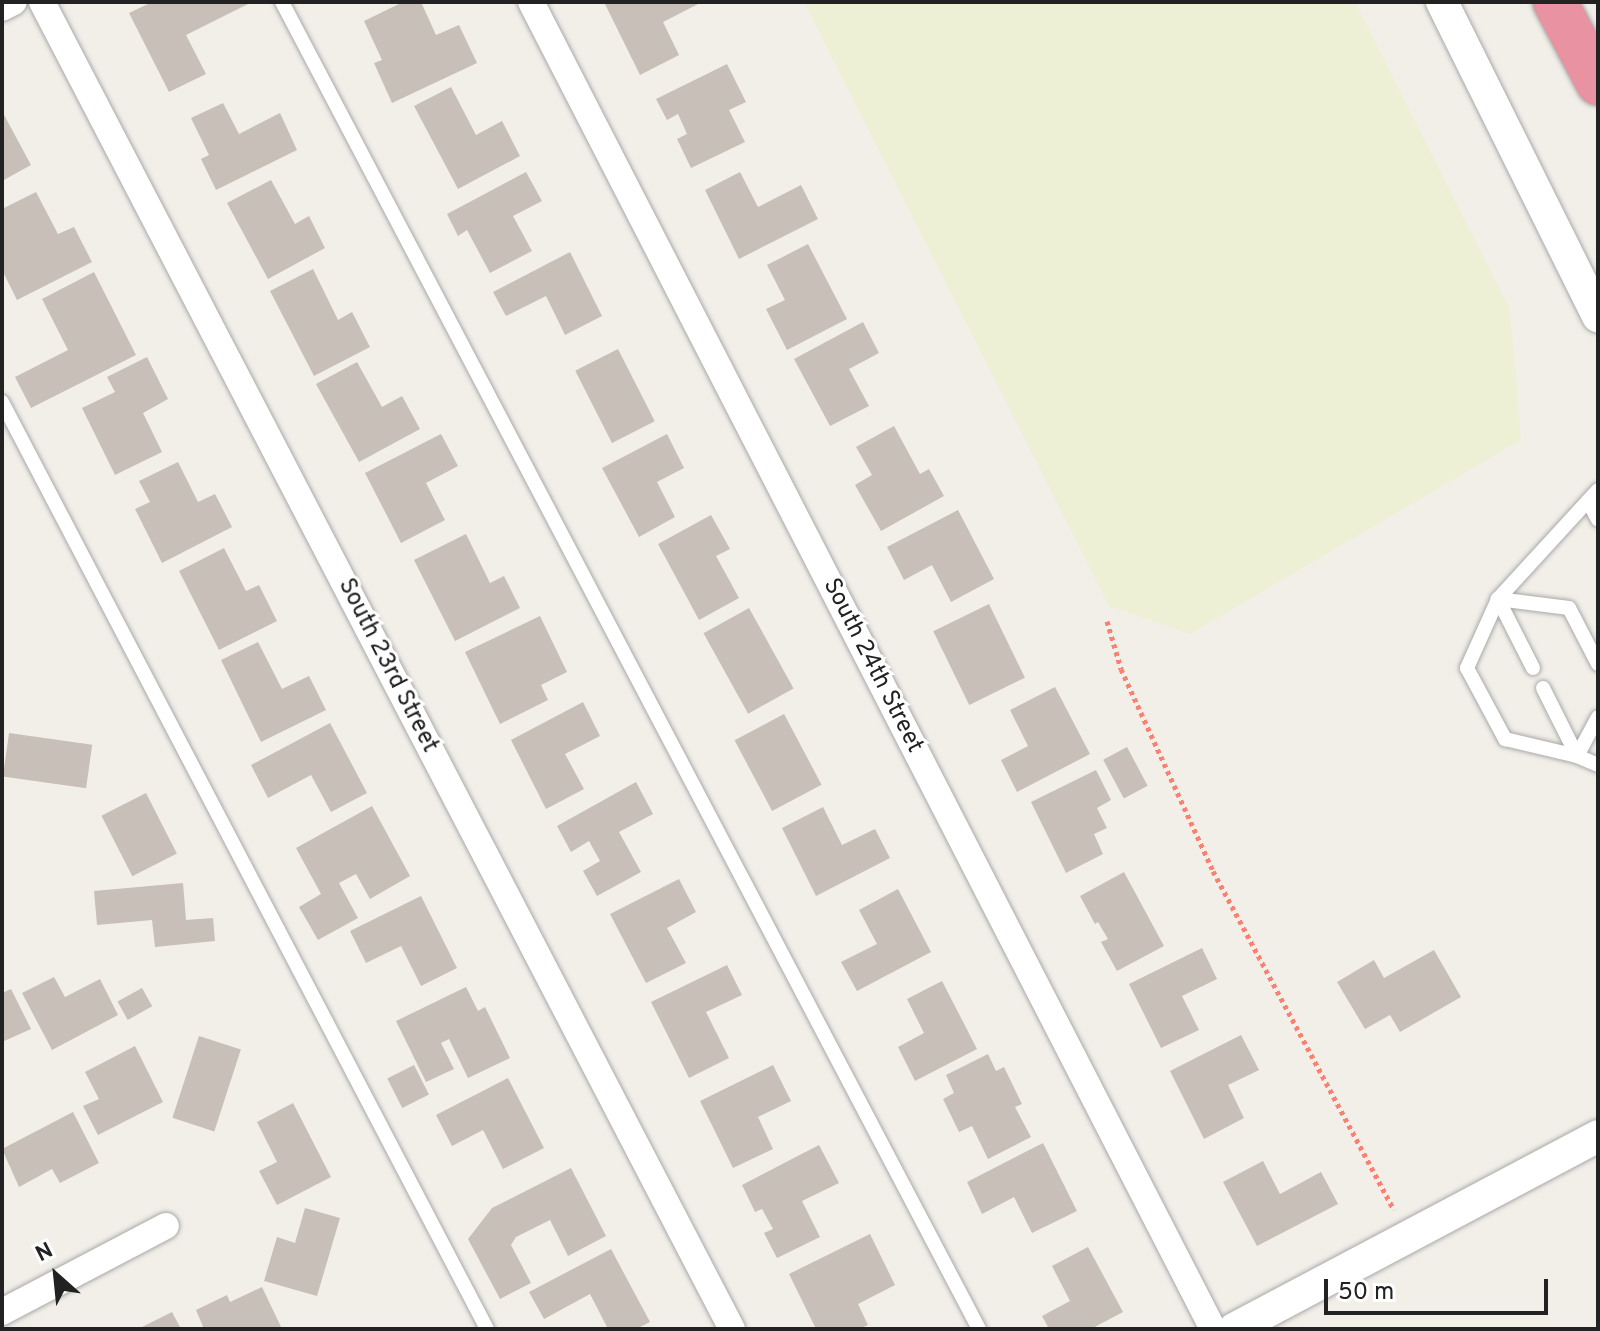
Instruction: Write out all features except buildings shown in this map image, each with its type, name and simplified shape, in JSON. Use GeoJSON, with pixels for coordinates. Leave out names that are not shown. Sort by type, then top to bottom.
{"type":"FeatureCollection","features":[{"type":"Feature","properties":{"kind":"highway"},"geometry":{"type":"LineString","coordinates":[[1555,2],[1598,83]]}},
{"type":"Feature","properties":{"kind":"street"},"geometry":{"type":"LineString","coordinates":[[2,8],[14,2]]}},
{"type":"Feature","properties":{"kind":"street","name":"South 23rd Street"},"geometry":{"type":"LineString","coordinates":[[42,2],[732,1329]]}},
{"type":"Feature","properties":{"kind":"street","name":"South 24th Street"},"geometry":{"type":"LineString","coordinates":[[531,2],[1213,1329]]}},
{"type":"Feature","properties":{"kind":"street"},"geometry":{"type":"LineString","coordinates":[[1442,2],[1598,316]]}},
{"type":"Feature","properties":{"kind":"street"},"geometry":{"type":"LineString","coordinates":[[1234,1329],[1410,1239],[1598,1136]]}},
{"type":"Feature","properties":{"kind":"street"},"geometry":{"type":"LineString","coordinates":[[2,1312],[166,1226]]}},
{"type":"Feature","properties":{"kind":"lane"},"geometry":{"type":"LineString","coordinates":[[282,2],[979,1329]]}},
{"type":"Feature","properties":{"kind":"lane"},"geometry":{"type":"LineString","coordinates":[[2,402],[487,1329]]}},
{"type":"Feature","properties":{"kind":"lane"},"geometry":{"type":"LineString","coordinates":[[1593,495],[1598,520]]}},
{"type":"Feature","properties":{"kind":"lane"},"geometry":{"type":"LineString","coordinates":[[1593,495],[1498,599],[1467,668],[1505,739],[1577,756],[1598,765]]}},
{"type":"Feature","properties":{"kind":"lane"},"geometry":{"type":"LineString","coordinates":[[1498,599],[1569,608],[1598,664]]}},
{"type":"Feature","properties":{"kind":"lane"},"geometry":{"type":"LineString","coordinates":[[1498,599],[1533,668]]}},
{"type":"Feature","properties":{"kind":"lane"},"geometry":{"type":"LineString","coordinates":[[1543,688],[1577,756]]}},
{"type":"Feature","properties":{"kind":"lane"},"geometry":{"type":"LineString","coordinates":[[1577,756],[1598,717]]}},
{"type":"Feature","properties":{"kind":"path"},"geometry":{"type":"LineString","coordinates":[[1107,621],[1121,669],[1213,871],[1410,1239]]}},
{"type":"Feature","properties":{"kind":"green space"},"geometry":{"type":"Polygon","coordinates":[[[804,2],[1355,2],[1510,310],[1521,440],[1190,634],[1109,606],[804,2]]]}}]}
